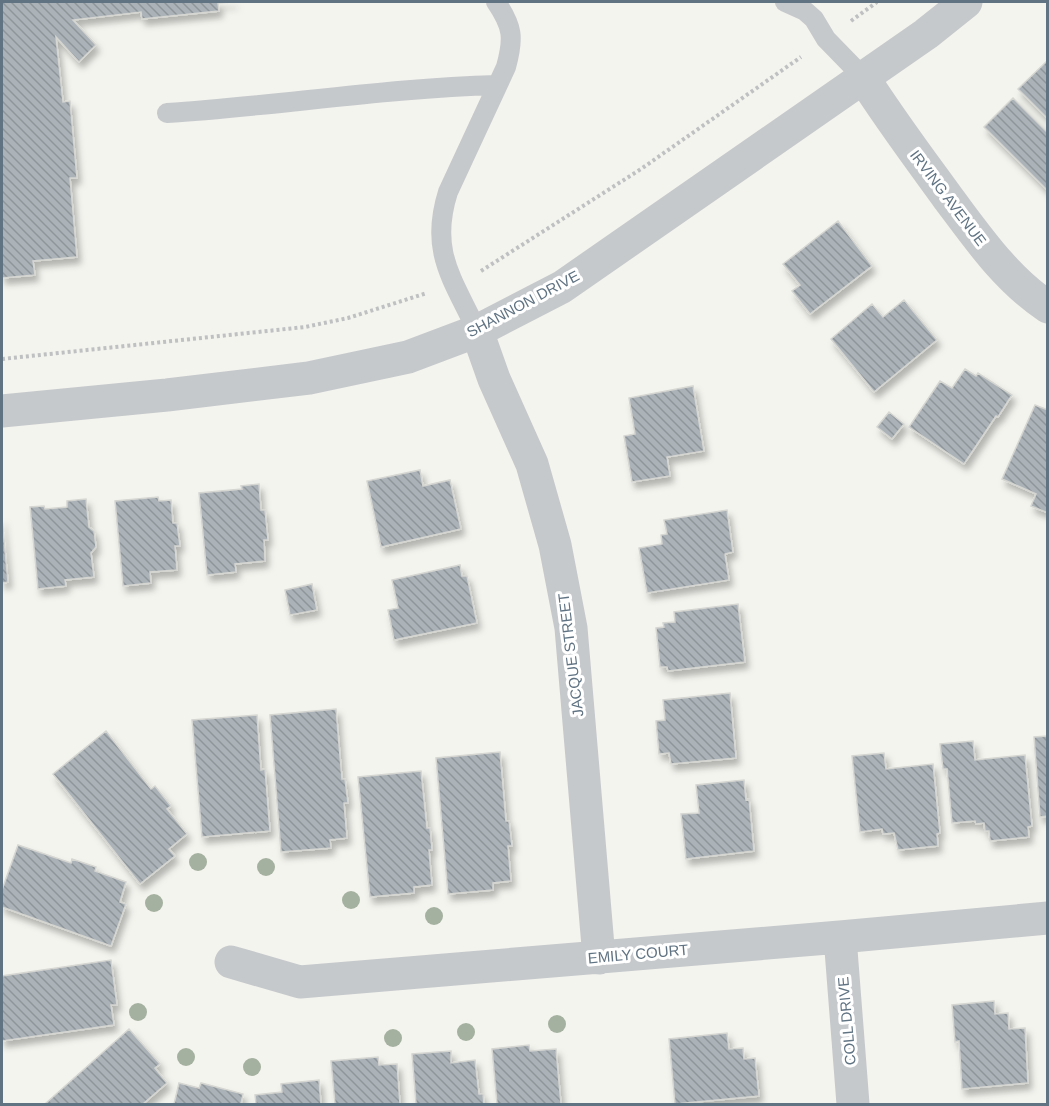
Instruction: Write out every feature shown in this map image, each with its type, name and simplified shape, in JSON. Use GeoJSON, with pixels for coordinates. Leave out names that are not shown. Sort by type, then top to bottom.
{"type":"FeatureCollection","features":[{"type":"Feature","properties":{"kind":"street","name":"SHANNON DRIVE"},"geometry":{"type":"LineString","coordinates":[[2,411],[309,378],[408,357],[477,331],[562,287],[926,34],[966,2]]}},
{"type":"Feature","properties":{"kind":"street","name":"IRVING AVENUE"},"geometry":{"type":"LineString","coordinates":[[862,77],[891,121],[993,259],[1030,295],[1047,307]]}},
{"type":"Feature","properties":{"kind":"street","name":"JACQUE STREET"},"geometry":{"type":"LineString","coordinates":[[477,331],[494,379],[532,464],[555,545],[571,628],[599,958]]}},
{"type":"Feature","properties":{"kind":"street","name":"EMILY COURT"},"geometry":{"type":"LineString","coordinates":[[231,962],[300,982],[1047,918]]}},
{"type":"Feature","properties":{"kind":"street","name":"COLL DRIVE"},"geometry":{"type":"LineString","coordinates":[[840,937],[853,1104]]}},
{"type":"Feature","properties":{"kind":"lane"},"geometry":{"type":"LineString","coordinates":[[477,331],[445,264],[440,232],[448,192],[506,68],[512,46],[512,34],[507,19],[496,2]]}},
{"type":"Feature","properties":{"kind":"lane"},"geometry":{"type":"LineString","coordinates":[[785,2],[805,10],[814,19],[826,39],[862,77]]}},
{"type":"Feature","properties":{"kind":"lane"},"geometry":{"type":"LineString","coordinates":[[167,113],[240,108],[432,87],[497,85]]}},
{"type":"Feature","properties":{"kind":"building"},"geometry":{"type":"Polygon","coordinates":[[[2,2],[235,2],[218,3],[219,11],[142,19],[141,12],[73,20],[96,45],[79,62],[56,37],[63,102],[70,101],[77,178],[70,178],[77,257],[33,261],[35,275],[2,278],[2,2]]]}},
{"type":"Feature","properties":{"kind":"building"},"geometry":{"type":"Polygon","coordinates":[[[1048,62],[1048,119],[1018,89],[1048,62]]]}},
{"type":"Feature","properties":{"kind":"building"},"geometry":{"type":"Polygon","coordinates":[[[1013,98],[1048,133],[1048,191],[984,127],[1013,98]]]}},
{"type":"Feature","properties":{"kind":"building"},"geometry":{"type":"Polygon","coordinates":[[[838,221],[872,266],[810,314],[792,291],[800,285],[783,264],[838,221]]]}},
{"type":"Feature","properties":{"kind":"building"},"geometry":{"type":"Polygon","coordinates":[[[904,300],[937,340],[874,392],[831,339],[872,304],[883,317],[904,300]]]}},
{"type":"Feature","properties":{"kind":"building"},"geometry":{"type":"Polygon","coordinates":[[[965,369],[976,376],[978,373],[1012,395],[964,464],[909,427],[940,381],[952,388],[965,369]]]}},
{"type":"Feature","properties":{"kind":"building"},"geometry":{"type":"Polygon","coordinates":[[[693,386],[704,451],[667,457],[670,476],[632,482],[624,436],[635,434],[629,398],[693,386]]]}},
{"type":"Feature","properties":{"kind":"building"},"geometry":{"type":"Polygon","coordinates":[[[1035,405],[1048,410],[1048,513],[1031,506],[1036,494],[1002,479],[1035,405]]]}},
{"type":"Feature","properties":{"kind":"building"},"geometry":{"type":"Polygon","coordinates":[[[889,412],[904,424],[892,439],[877,427],[889,412]]]}},
{"type":"Feature","properties":{"kind":"building"},"geometry":{"type":"Polygon","coordinates":[[[420,470],[423,486],[450,480],[461,529],[381,547],[367,481],[420,470]]]}},
{"type":"Feature","properties":{"kind":"building"},"geometry":{"type":"Polygon","coordinates":[[[259,484],[261,510],[265,510],[268,540],[264,540],[265,561],[235,564],[236,572],[207,575],[199,493],[242,489],[241,486],[259,484]]]}},
{"type":"Feature","properties":{"kind":"building"},"geometry":{"type":"Polygon","coordinates":[[[158,497],[159,501],[171,500],[173,523],[177,523],[180,546],[175,546],[177,570],[150,572],[151,583],[123,586],[115,501],[158,497]]]}},
{"type":"Feature","properties":{"kind":"building"},"geometry":{"type":"Polygon","coordinates":[[[86,499],[89,527],[94,531],[96,547],[91,553],[94,577],[65,580],[66,586],[38,589],[30,507],[44,506],[45,509],[67,507],[67,501],[86,499]]]}},
{"type":"Feature","properties":{"kind":"building"},"geometry":{"type":"Polygon","coordinates":[[[727,510],[733,552],[725,554],[729,580],[647,593],[639,548],[662,544],[661,535],[667,534],[664,520],[727,510]]]}},
{"type":"Feature","properties":{"kind":"building"},"geometry":{"type":"Polygon","coordinates":[[[2,518],[8,582],[2,583],[2,518]]]}},
{"type":"Feature","properties":{"kind":"building"},"geometry":{"type":"Polygon","coordinates":[[[460,565],[462,576],[467,576],[477,623],[394,640],[388,610],[398,608],[392,580],[460,565]]]}},
{"type":"Feature","properties":{"kind":"building"},"geometry":{"type":"Polygon","coordinates":[[[312,584],[317,610],[290,615],[285,590],[312,584]]]}},
{"type":"Feature","properties":{"kind":"building"},"geometry":{"type":"Polygon","coordinates":[[[738,604],[745,662],[668,671],[667,667],[660,667],[656,628],[664,627],[663,623],[675,622],[674,612],[738,604]]]}},
{"type":"Feature","properties":{"kind":"building"},"geometry":{"type":"Polygon","coordinates":[[[730,693],[736,758],[671,764],[669,753],[659,754],[656,721],[665,720],[663,700],[730,693]]]}},
{"type":"Feature","properties":{"kind":"building"},"geometry":{"type":"Polygon","coordinates":[[[336,709],[342,779],[345,779],[348,803],[344,803],[347,838],[330,840],[331,848],[281,852],[270,715],[336,709]]]}},
{"type":"Feature","properties":{"kind":"building"},"geometry":{"type":"Polygon","coordinates":[[[257,715],[261,770],[265,769],[270,831],[202,837],[192,720],[257,715]]]}},
{"type":"Feature","properties":{"kind":"building"},"geometry":{"type":"Polygon","coordinates":[[[106,731],[151,789],[155,786],[171,806],[167,809],[187,834],[169,849],[175,856],[140,884],[53,774],[106,731]]]}},
{"type":"Feature","properties":{"kind":"building"},"geometry":{"type":"Polygon","coordinates":[[[1048,736],[1048,816],[1040,817],[1034,737],[1048,736]]]}},
{"type":"Feature","properties":{"kind":"building"},"geometry":{"type":"Polygon","coordinates":[[[973,741],[975,760],[1025,755],[1032,826],[1028,827],[1029,837],[990,841],[989,831],[985,831],[984,823],[976,824],[975,821],[952,823],[947,769],[943,769],[940,744],[973,741]]]}},
{"type":"Feature","properties":{"kind":"building"},"geometry":{"type":"Polygon","coordinates":[[[500,752],[506,821],[509,821],[512,846],[508,846],[511,881],[493,883],[493,890],[448,894],[436,758],[500,752]]]}},
{"type":"Feature","properties":{"kind":"building"},"geometry":{"type":"Polygon","coordinates":[[[884,753],[886,769],[933,764],[940,833],[937,834],[938,846],[898,850],[894,833],[883,834],[882,829],[860,832],[852,756],[884,753]]]}},
{"type":"Feature","properties":{"kind":"building"},"geometry":{"type":"Polygon","coordinates":[[[421,771],[427,828],[430,828],[432,885],[414,887],[414,893],[370,897],[358,777],[421,771]]]}},
{"type":"Feature","properties":{"kind":"building"},"geometry":{"type":"Polygon","coordinates":[[[744,780],[746,800],[749,799],[754,851],[686,859],[681,814],[699,813],[696,785],[744,780]]]}},
{"type":"Feature","properties":{"kind":"building"},"geometry":{"type":"Polygon","coordinates":[[[18,845],[71,863],[72,859],[96,867],[95,871],[126,882],[120,902],[126,904],[111,946],[2,907],[2,890],[18,845]]]}},
{"type":"Feature","properties":{"kind":"building"},"geometry":{"type":"Polygon","coordinates":[[[111,960],[117,1005],[111,1005],[114,1025],[2,1041],[2,976],[111,960]]]}},
{"type":"Feature","properties":{"kind":"building"},"geometry":{"type":"Polygon","coordinates":[[[994,1001],[995,1014],[1008,1013],[1009,1029],[1025,1028],[1028,1083],[962,1089],[959,1041],[955,1042],[952,1005],[994,1001]]]}},
{"type":"Feature","properties":{"kind":"building"},"geometry":{"type":"Polygon","coordinates":[[[129,1029],[160,1064],[155,1068],[167,1083],[143,1104],[45,1104],[129,1029]]]}},
{"type":"Feature","properties":{"kind":"building"},"geometry":{"type":"Polygon","coordinates":[[[727,1033],[729,1049],[743,1048],[744,1059],[755,1058],[759,1096],[675,1104],[669,1039],[727,1033]]]}},
{"type":"Feature","properties":{"kind":"building"},"geometry":{"type":"Polygon","coordinates":[[[529,1045],[530,1051],[556,1049],[561,1104],[497,1104],[492,1049],[529,1045]]]}},
{"type":"Feature","properties":{"kind":"building"},"geometry":{"type":"Polygon","coordinates":[[[451,1051],[451,1063],[475,1060],[479,1094],[483,1094],[484,1104],[416,1104],[412,1054],[451,1051]]]}},
{"type":"Feature","properties":{"kind":"building"},"geometry":{"type":"Polygon","coordinates":[[[378,1057],[379,1065],[397,1064],[400,1104],[335,1104],[331,1061],[378,1057]]]}},
{"type":"Feature","properties":{"kind":"building"},"geometry":{"type":"Polygon","coordinates":[[[319,1080],[321,1104],[256,1104],[255,1095],[282,1092],[281,1084],[319,1080]]]}},
{"type":"Feature","properties":{"kind":"building"},"geometry":{"type":"Polygon","coordinates":[[[179,1083],[199,1088],[201,1083],[243,1094],[241,1104],[174,1104],[179,1083]]]}}]}
